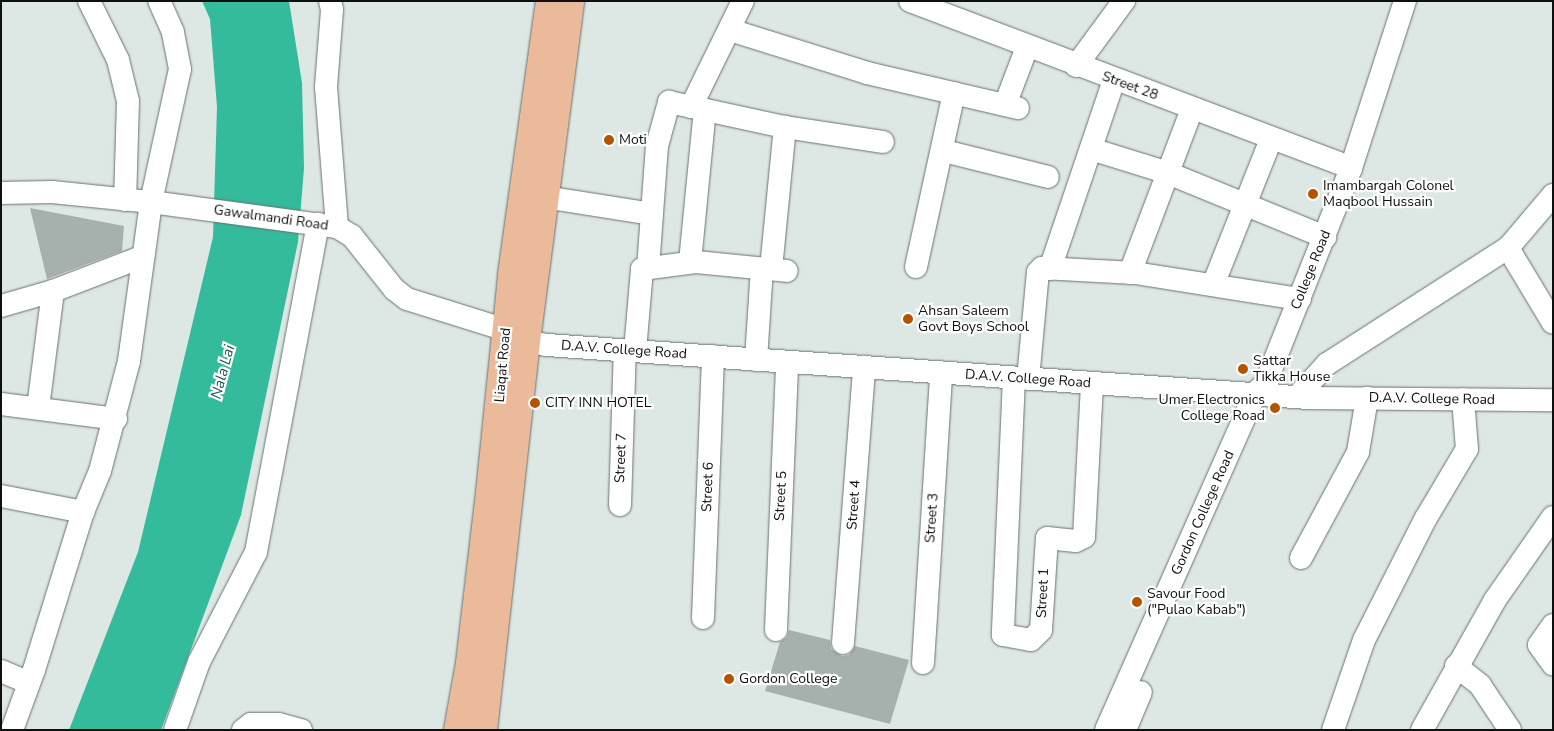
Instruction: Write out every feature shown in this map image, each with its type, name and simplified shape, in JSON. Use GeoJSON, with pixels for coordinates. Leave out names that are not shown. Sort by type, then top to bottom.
{"type":"FeatureCollection","features":[{"type":"Feature","properties":{"kind":"main road","name":"Liaqat Road"},"geometry":{"type":"LineString","coordinates":[[483,730],[516,335],[550,1]]}},
{"type":"Feature","properties":{"kind":"main road","name":"Liaqat Road"},"geometry":{"type":"LineString","coordinates":[[458,730],[470,663],[516,335],[545,197],[570,1]]}},
{"type":"Feature","properties":{"kind":"street"},"geometry":{"type":"LineString","coordinates":[[89,1],[118,60],[128,101],[125,200]]}},
{"type":"Feature","properties":{"kind":"street"},"geometry":{"type":"LineString","coordinates":[[12,730],[29,683],[83,512],[100,471],[116,419],[129,361],[144,256],[160,203],[180,69],[173,32],[159,1]]}},
{"type":"Feature","properties":{"kind":"street"},"geometry":{"type":"LineString","coordinates":[[175,730],[199,662],[230,596],[256,552],[328,225],[326,87],[332,10],[330,1]]}},
{"type":"Feature","properties":{"kind":"street"},"geometry":{"type":"LineString","coordinates":[[690,262],[698,109],[743,1]]}},
{"type":"Feature","properties":{"kind":"street","name":"Street 28"},"geometry":{"type":"LineString","coordinates":[[910,1],[1076,66],[1351,168]]}},
{"type":"Feature","properties":{"kind":"street"},"geometry":{"type":"LineString","coordinates":[[1076,66],[1124,1]]}},
{"type":"Feature","properties":{"kind":"street","name":"College Road"},"geometry":{"type":"LineString","coordinates":[[1264,390],[1351,168],[1407,4]]}},
{"type":"Feature","properties":{"kind":"street"},"geometry":{"type":"LineString","coordinates":[[730,30],[867,73],[1012,107],[1027,47]]}},
{"type":"Feature","properties":{"kind":"street"},"geometry":{"type":"LineString","coordinates":[[1050,269],[1114,80]]}},
{"type":"Feature","properties":{"kind":"street"},"geometry":{"type":"LineString","coordinates":[[916,267],[944,151],[954,93]]}},
{"type":"Feature","properties":{"kind":"street"},"geometry":{"type":"LineString","coordinates":[[773,270],[690,262],[648,268],[656,146],[669,102],[785,128],[883,142]]}},
{"type":"Feature","properties":{"kind":"street"},"geometry":{"type":"LineString","coordinates":[[1130,273],[1192,109]]}},
{"type":"Feature","properties":{"kind":"street"},"geometry":{"type":"LineString","coordinates":[[756,360],[773,270],[785,128]]}},
{"type":"Feature","properties":{"kind":"street"},"geometry":{"type":"LineString","coordinates":[[1213,285],[1271,139]]}},
{"type":"Feature","properties":{"kind":"street"},"geometry":{"type":"LineString","coordinates":[[1091,149],[1168,173],[1325,237]]}},
{"type":"Feature","properties":{"kind":"street"},"geometry":{"type":"LineString","coordinates":[[944,151],[1048,177]]}},
{"type":"Feature","properties":{"kind":"street","name":"Gawalmandi Road"},"geometry":{"type":"LineString","coordinates":[[1,193],[52,192],[160,203],[328,225],[352,236],[394,289],[407,299],[516,335]]}},
{"type":"Feature","properties":{"kind":"street"},"geometry":{"type":"LineString","coordinates":[[1297,397],[1327,364],[1508,248],[1553,195]]}},
{"type":"Feature","properties":{"kind":"street"},"geometry":{"type":"LineString","coordinates":[[545,197],[652,214]]}},
{"type":"Feature","properties":{"kind":"street"},"geometry":{"type":"LineString","coordinates":[[1508,248],[1553,323]]}},
{"type":"Feature","properties":{"kind":"street"},"geometry":{"type":"LineString","coordinates":[[1,306],[52,291],[144,256]]}},
{"type":"Feature","properties":{"kind":"street","name":"Street 7"},"geometry":{"type":"LineString","coordinates":[[620,505],[630,351],[642,270],[648,268]]}},
{"type":"Feature","properties":{"kind":"street"},"geometry":{"type":"LineString","coordinates":[[1021,379],[1038,272],[1042,268],[1130,273],[1300,299]]}},
{"type":"Feature","properties":{"kind":"street"},"geometry":{"type":"LineString","coordinates":[[38,408],[52,291]]}},
{"type":"Feature","properties":{"kind":"street","name":"D.A.V. College Road"},"geometry":{"type":"LineString","coordinates":[[516,335],[630,351],[1021,379],[1264,390],[1297,397],[1553,400]]}},
{"type":"Feature","properties":{"kind":"street","name":"Street 6"},"geometry":{"type":"LineString","coordinates":[[704,618],[714,356]]}},
{"type":"Feature","properties":{"kind":"street","name":"Street 5"},"geometry":{"type":"LineString","coordinates":[[776,630],[787,362]]}},
{"type":"Feature","properties":{"kind":"street","name":"Street 4"},"geometry":{"type":"LineString","coordinates":[[843,643],[864,367]]}},
{"type":"Feature","properties":{"kind":"street","name":"Street 3"},"geometry":{"type":"LineString","coordinates":[[923,663],[941,373]]}},
{"type":"Feature","properties":{"kind":"street","name":"Street 1"},"geometry":{"type":"LineString","coordinates":[[1021,379],[1003,635],[1031,640],[1037,637],[1041,630],[1047,538],[1076,541],[1084,537],[1092,383]]}},
{"type":"Feature","properties":{"kind":"street","name":"Gordon College Road"},"geometry":{"type":"LineString","coordinates":[[1106,730],[1264,390]]}},
{"type":"Feature","properties":{"kind":"street","name":"Gordon College Road"},"geometry":{"type":"LineString","coordinates":[[1125,730],[1264,390]]}},
{"type":"Feature","properties":{"kind":"street"},"geometry":{"type":"LineString","coordinates":[[1301,558],[1358,452],[1367,398]]}},
{"type":"Feature","properties":{"kind":"street"},"geometry":{"type":"LineString","coordinates":[[1333,730],[1364,640],[1426,518],[1467,449],[1463,399]]}},
{"type":"Feature","properties":{"kind":"street"},"geometry":{"type":"LineString","coordinates":[[1,404],[116,419]]}},
{"type":"Feature","properties":{"kind":"street"},"geometry":{"type":"LineString","coordinates":[[1,496],[83,512]]}},
{"type":"Feature","properties":{"kind":"street"},"geometry":{"type":"LineString","coordinates":[[1422,730],[1456,666],[1495,600],[1553,517]]}},
{"type":"Feature","properties":{"kind":"street"},"geometry":{"type":"LineString","coordinates":[[1553,625],[1539,645],[1553,664]]}},
{"type":"Feature","properties":{"kind":"street"},"geometry":{"type":"LineString","coordinates":[[1456,666],[1480,686],[1510,730]]}},
{"type":"Feature","properties":{"kind":"street"},"geometry":{"type":"LineString","coordinates":[[1,671],[29,683]]}},
{"type":"Feature","properties":{"kind":"street"},"geometry":{"type":"LineString","coordinates":[[243,730],[251,724],[278,724],[301,730]]}},
{"type":"Feature","properties":{"kind":"water","name":"Nala Lai"},"geometry":{"type":"Polygon","coordinates":[[[202,1],[289,1],[302,83],[304,168],[298,242],[241,515],[161,730],[69,730],[138,552],[213,237],[217,107],[210,19],[202,1]]]}},
{"type":"Feature","properties":{"kind":"building"},"geometry":{"type":"Polygon","coordinates":[[[30,208],[124,226],[122,251],[47,279],[30,208]]]}},
{"type":"Feature","properties":{"kind":"building"},"geometry":{"type":"Polygon","coordinates":[[[789,630],[830,640],[831,649],[842,656],[849,655],[855,646],[909,660],[890,724],[765,691],[780,642],[787,637],[789,630]]]}},
{"type":"Feature","properties":{"kind":"place","name":"Moti"},"geometry":{"type":"Point","coordinates":[609,140]}},
{"type":"Feature","properties":{"kind":"place","name":"Imambargah Colonel Maqbool Hussain"},"geometry":{"type":"Point","coordinates":[1313,194]}},
{"type":"Feature","properties":{"kind":"place","name":"Ahsan Saleem Govt Boys School"},"geometry":{"type":"Point","coordinates":[908,319]}},
{"type":"Feature","properties":{"kind":"place","name":"Sattar Tikka House"},"geometry":{"type":"Point","coordinates":[1243,369]}},
{"type":"Feature","properties":{"kind":"place","name":"CITY INN HOTEL"},"geometry":{"type":"Point","coordinates":[535,403]}},
{"type":"Feature","properties":{"kind":"place","name":"Umer Electronics College Road"},"geometry":{"type":"Point","coordinates":[1275,408]}},
{"type":"Feature","properties":{"kind":"place","name":"Savour Food (\"Pulao Kabab\")"},"geometry":{"type":"Point","coordinates":[1137,602]}},
{"type":"Feature","properties":{"kind":"place","name":"Gordon College"},"geometry":{"type":"Point","coordinates":[729,679]}}]}
